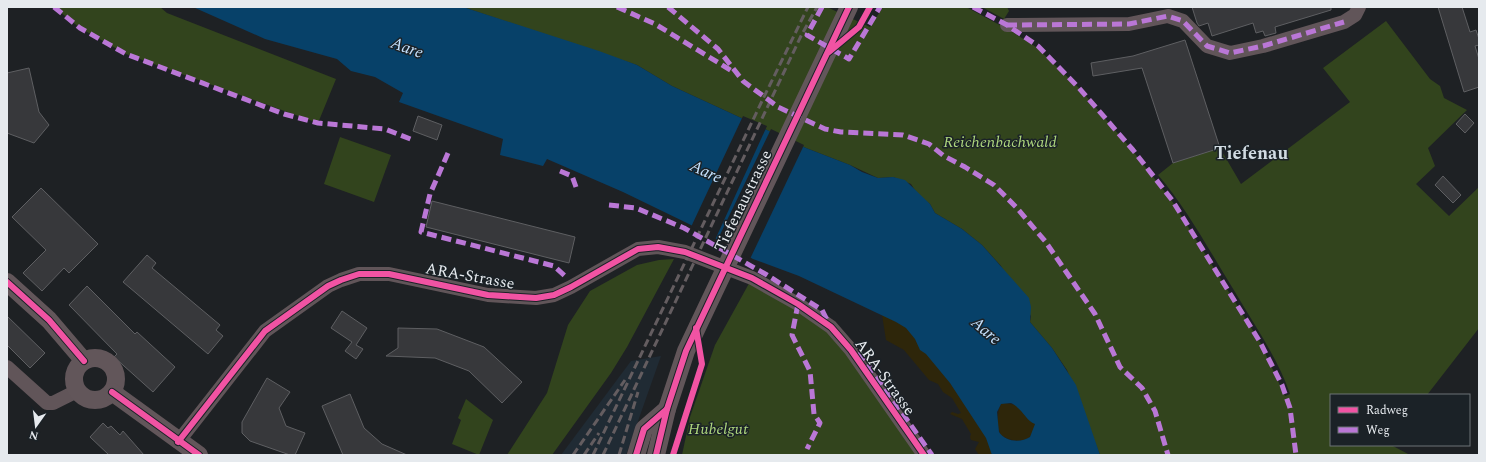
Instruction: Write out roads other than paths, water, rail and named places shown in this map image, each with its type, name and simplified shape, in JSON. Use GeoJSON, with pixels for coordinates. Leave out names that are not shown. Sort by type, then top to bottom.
{"type":"FeatureCollection","features":[{"type":"Feature","properties":{"kind":"main road","name":"Tiefenaustrasse"},"geometry":{"type":"LineString","coordinates":[[656,455],[667,409],[686,351],[847,11]]}},
{"type":"Feature","properties":{"kind":"main road"},"geometry":{"type":"LineString","coordinates":[[7,282],[49,320],[84,361]]}},
{"type":"Feature","properties":{"kind":"main road"},"geometry":{"type":"LineString","coordinates":[[95,358],[109,364],[114,371],[116,378],[112,392],[105,397],[96,400],[85,398],[77,391],[74,384],[74,377],[76,369],[84,361],[95,358]]}},
{"type":"Feature","properties":{"kind":"main road"},"geometry":{"type":"LineString","coordinates":[[112,392],[178,442],[199,455]]}},
{"type":"Feature","properties":{"kind":"main road"},"geometry":{"type":"LineString","coordinates":[[636,455],[644,429],[667,409]]}},
{"type":"Feature","properties":{"kind":"street"},"geometry":{"type":"LineString","coordinates":[[1007,25],[1129,24],[1168,16],[1183,21],[1207,46],[1222,52],[1237,53],[1344,22],[1354,15],[1359,7]]}},
{"type":"Feature","properties":{"kind":"street","name":"ARA-Strasse"},"geometry":{"type":"LineString","coordinates":[[178,442],[265,331],[328,286],[341,280],[359,274],[389,274],[488,296],[536,298],[554,295],[571,287],[638,249],[658,247],[698,257],[752,278],[798,304],[831,327],[851,350],[924,455]]}},
{"type":"Feature","properties":{"kind":"street"},"geometry":{"type":"LineString","coordinates":[[7,367],[47,403],[53,403],[77,391]]}},
{"type":"Feature","properties":{"kind":"water","name":"Aare"},"geometry":{"type":"Polygon","coordinates":[[[193,7],[463,7],[599,51],[637,65],[672,86],[806,148],[850,165],[862,172],[878,178],[893,177],[905,180],[930,204],[935,213],[962,229],[982,245],[1029,298],[1031,307],[1030,322],[1052,348],[1076,385],[1100,455],[992,455],[986,438],[950,383],[926,354],[920,350],[915,339],[906,328],[896,322],[799,276],[753,259],[689,224],[623,192],[547,159],[543,166],[500,155],[503,139],[399,102],[403,93],[375,77],[351,71],[337,59],[265,39],[193,7]],[[1011,403],[1001,404],[997,412],[999,432],[1009,440],[1018,441],[1030,437],[1035,424],[1011,403]]]}},
{"type":"Feature","properties":{"kind":"railway"},"geometry":{"type":"LineString","coordinates":[[593,455],[808,7]]}},
{"type":"Feature","properties":{"kind":"railway"},"geometry":{"type":"LineString","coordinates":[[603,455],[801,36],[817,7]]}},
{"type":"Feature","properties":{"kind":"railway"},"geometry":{"type":"LineString","coordinates":[[573,455],[625,380]]}},
{"type":"Feature","properties":{"kind":"railway"},"geometry":{"type":"LineString","coordinates":[[619,455],[638,392]]}},
{"type":"Feature","properties":{"kind":"railway"},"geometry":{"type":"LineString","coordinates":[[584,455],[599,433]]}},
{"type":"Feature","properties":{"kind":"district","name":"Tiefenau"},"geometry":{"type":"Point","coordinates":[1251,153]}},
{"type":"Feature","properties":{"kind":"park label","name":"Reichenbachwald"},"geometry":{"type":"Point","coordinates":[1000,142]}},
{"type":"Feature","properties":{"kind":"park label","name":"Hubelgut"},"geometry":{"type":"Point","coordinates":[718,429]}}]}
